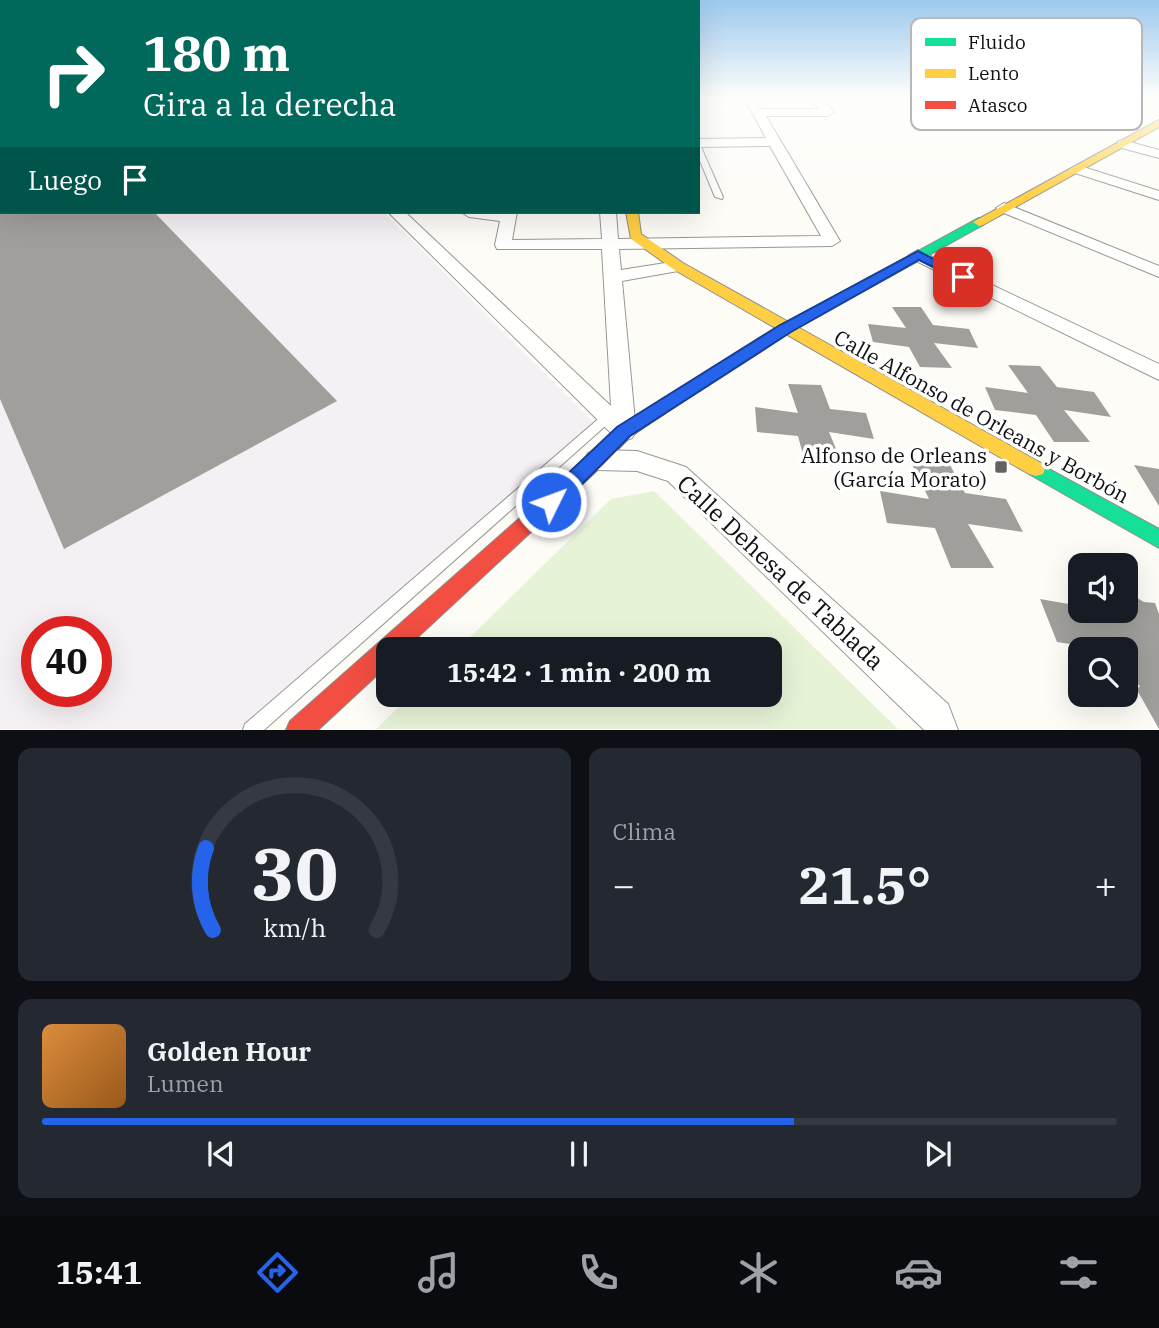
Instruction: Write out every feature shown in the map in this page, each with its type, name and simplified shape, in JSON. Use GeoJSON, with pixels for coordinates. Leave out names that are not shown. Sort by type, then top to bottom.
{"type":"FeatureCollection","features":[{"type":"Feature","properties":{"kind":"street"},"geometry":{"type":"LineString","coordinates":[[508,215],[503,245],[832,241],[768,132]]}},
{"type":"Feature","properties":{"kind":"street"},"geometry":{"type":"LineString","coordinates":[[299,730],[597,460],[624,432],[785,329],[1143,132]]}},
{"type":"Feature","properties":{"kind":"street"},"geometry":{"type":"LineString","coordinates":[[700,145],[774,142]]}},
{"type":"Feature","properties":{"kind":"street"},"geometry":{"type":"LineString","coordinates":[[1123,144],[1159,154]]}},
{"type":"Feature","properties":{"kind":"street"},"geometry":{"type":"LineString","coordinates":[[1077,169],[1159,196]]}},
{"type":"Feature","properties":{"kind":"street"},"geometry":{"type":"LineString","coordinates":[[1004,208],[1155,266]]}},
{"type":"Feature","properties":{"kind":"street"},"geometry":{"type":"LineString","coordinates":[[398,214],[624,432]]}},
{"type":"Feature","properties":{"kind":"street"},"geometry":{"type":"LineString","coordinates":[[608,214],[624,432]]}},
{"type":"Feature","properties":{"kind":"street"},"geometry":{"type":"LineString","coordinates":[[632,214],[635,236],[646,245]]}},
{"type":"Feature","properties":{"kind":"street","name":"Calle Alfonso de Orleans y Borbón"},"geometry":{"type":"LineString","coordinates":[[646,245],[678,267],[785,329],[1159,539]]}},
{"type":"Feature","properties":{"kind":"street"},"geometry":{"type":"LineString","coordinates":[[918,255],[1159,373]]}},
{"type":"Feature","properties":{"kind":"street"},"geometry":{"type":"LineString","coordinates":[[614,277],[678,267]]}},
{"type":"Feature","properties":{"kind":"street","name":"Calle Dehesa de Tablada"},"geometry":{"type":"LineString","coordinates":[[597,460],[637,461],[671,470],[684,479],[936,716],[941,730]]}},
{"type":"Feature","properties":{"kind":"lane"},"geometry":{"type":"LineString","coordinates":[[700,150],[719,197]]}},
{"type":"Feature","properties":{"kind":"lane"},"geometry":{"type":"LineString","coordinates":[[251,730],[608,417]]}},
{"type":"Feature","properties":{"kind":"shaded area"},"geometry":{"type":"Polygon","coordinates":[[[0,214],[386,214],[599,428],[248,729],[0,729],[0,214]]]}},
{"type":"Feature","properties":{"kind":"green space"},"geometry":{"type":"Polygon","coordinates":[[[654,491],[898,729],[376,729],[399,707],[782,707],[782,637],[470,637],[611,499],[654,491]]]}},
{"type":"Feature","properties":{"kind":"building"},"geometry":{"type":"Polygon","coordinates":[[[0,214],[156,214],[337,401],[64,549],[0,399],[0,214]]]}},
{"type":"Feature","properties":{"kind":"building"},"geometry":{"type":"Polygon","coordinates":[[[892,307],[921,307],[933,325],[969,329],[978,348],[934,343],[952,368],[920,367],[909,347],[873,342],[868,324],[906,328],[892,307]]]}},
{"type":"Feature","properties":{"kind":"building"},"geometry":{"type":"Polygon","coordinates":[[[1008,365],[1040,366],[1057,387],[1094,392],[1111,417],[1064,410],[1090,442],[1054,442],[1036,415],[995,410],[985,387],[1028,393],[1008,365]]]}},
{"type":"Feature","properties":{"kind":"building"},"geometry":{"type":"Polygon","coordinates":[[[788,384],[821,385],[830,409],[866,413],[874,439],[829,432],[843,466],[806,466],[798,436],[757,432],[755,407],[798,413],[788,384]]]}},
{"type":"Feature","properties":{"kind":"building"},"geometry":{"type":"Polygon","coordinates":[[[911,462],[949,463],[965,493],[1006,499],[1023,532],[968,524],[994,568],[951,568],[935,528],[887,523],[880,491],[929,499],[911,462]]]}},
{"type":"Feature","properties":{"kind":"building"},"geometry":{"type":"Polygon","coordinates":[[[1134,465],[1159,469],[1159,506],[1134,465]]]}},
{"type":"Feature","properties":{"kind":"building"},"geometry":{"type":"Polygon","coordinates":[[[1040,599],[1068,604],[1068,623],[1138,623],[1138,599],[1155,603],[1159,614],[1159,729],[1138,692],[1138,637],[1068,637],[1068,644],[1057,642],[1040,599]]]}},
{"type":"Feature","properties":{"kind":"traffic: fast"},"geometry":{"type":"LineString","coordinates":[[667,404],[785,329],[979,222]]}},
{"type":"Feature","properties":{"kind":"traffic: fast"},"geometry":{"type":"LineString","coordinates":[[1036,469],[1159,539]]}},
{"type":"Feature","properties":{"kind":"traffic: slow"},"geometry":{"type":"LineString","coordinates":[[979,222],[1143,132]]}},
{"type":"Feature","properties":{"kind":"traffic: slow"},"geometry":{"type":"LineString","coordinates":[[632,214],[635,236],[678,266],[1036,469]]}},
{"type":"Feature","properties":{"kind":"traffic: jam"},"geometry":{"type":"LineString","coordinates":[[299,730],[597,460],[624,432],[667,404]]}},
{"type":"Feature","properties":{"kind":"place","name":"Alfonso de Orleans (García Morato)"},"geometry":{"type":"Point","coordinates":[1001,467]}},
{"type":"Feature","properties":{"kind":"route"},"geometry":{"type":"LineString","coordinates":[[551,502],[624,432],[785,329],[918,255],[963,277]]}}]}
